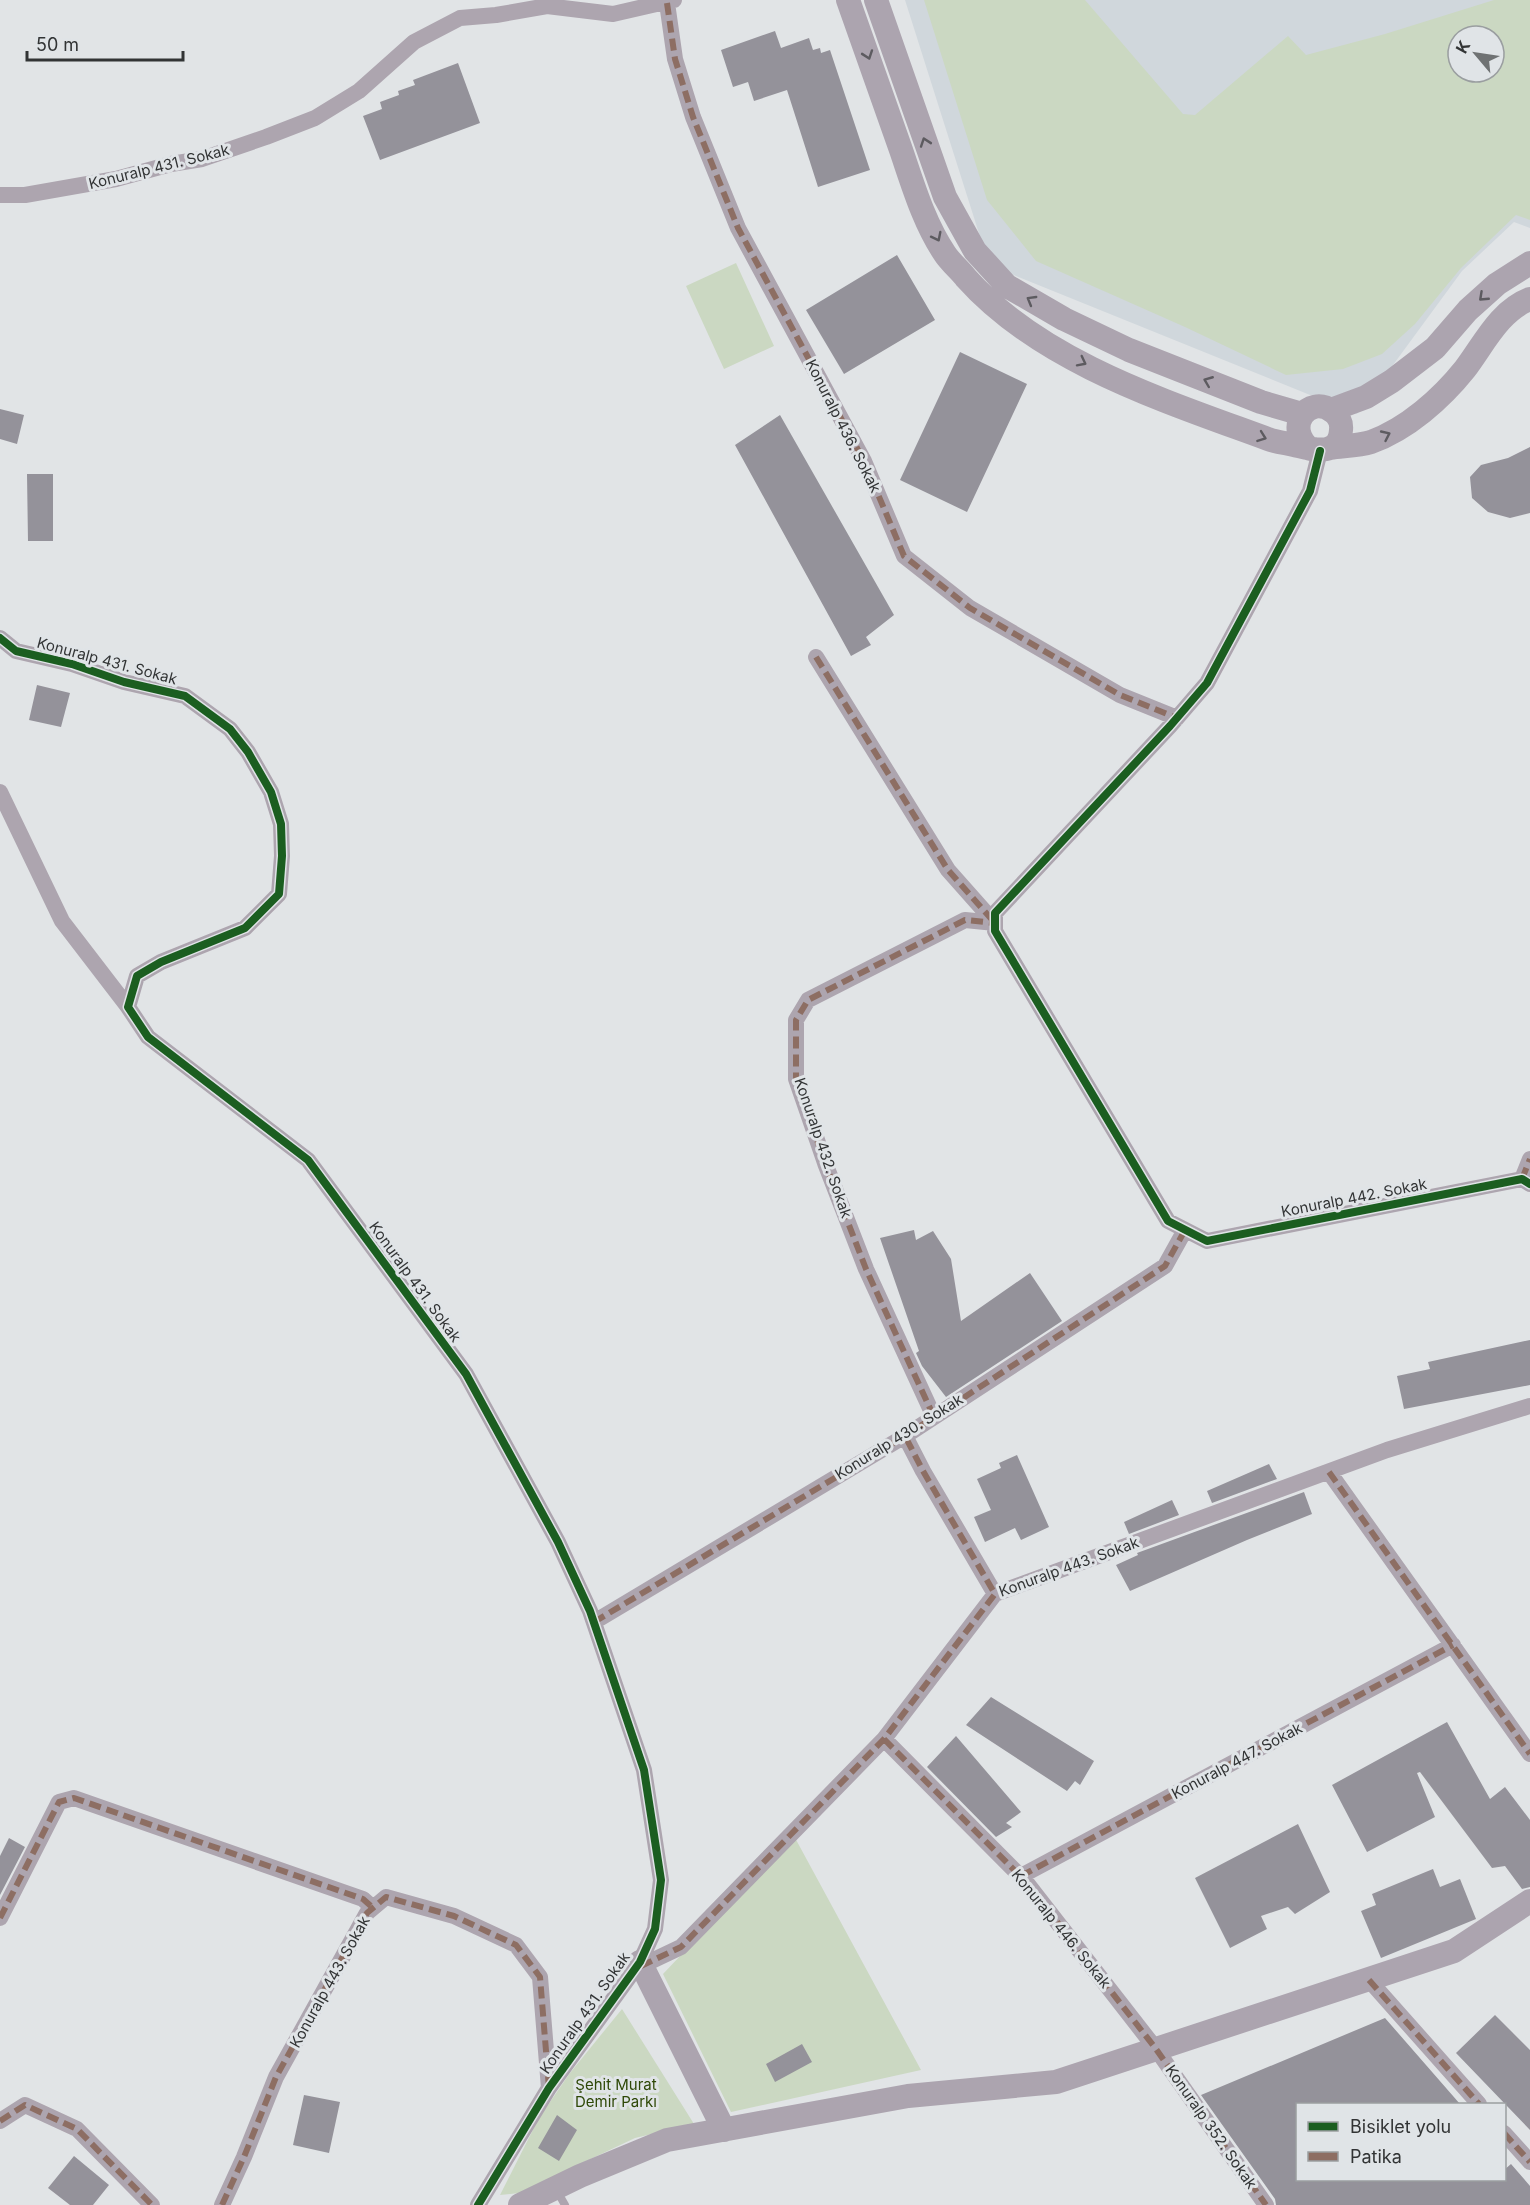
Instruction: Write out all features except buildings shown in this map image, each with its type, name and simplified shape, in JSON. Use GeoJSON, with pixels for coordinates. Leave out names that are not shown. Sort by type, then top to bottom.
{"type":"FeatureCollection","features":[{"type":"Feature","properties":{"kind":"main road"},"geometry":{"type":"LineString","coordinates":[[848,0],[921,207],[945,255],[982,296],[1015,323],[1055,348],[1132,388],[1272,440],[1320,449],[1369,442],[1401,428],[1442,395],[1465,369],[1491,329],[1521,302],[1530,299]]}},
{"type":"Feature","properties":{"kind":"main road"},"geometry":{"type":"LineString","coordinates":[[876,0],[945,197],[975,251],[1007,286],[1064,319],[1129,350],[1261,402],[1302,414]]}},
{"type":"Feature","properties":{"kind":"main road"},"geometry":{"type":"LineString","coordinates":[[1331,410],[1366,397],[1392,381],[1435,348],[1468,310],[1497,284],[1530,263]]}},
{"type":"Feature","properties":{"kind":"main road"},"geometry":{"type":"LineString","coordinates":[[1319,406],[1331,410],[1341,422],[1342,429],[1336,444],[1320,449],[1302,442],[1298,433],[1298,423],[1302,414],[1319,406]]}},
{"type":"Feature","properties":{"kind":"main road"},"geometry":{"type":"LineString","coordinates":[[520,2205],[560,2196],[580,2176],[667,2140],[908,2096],[1056,2082],[1454,1952],[1530,1901]]}},
{"type":"Feature","properties":{"kind":"main road"},"geometry":{"type":"LineString","coordinates":[[641,1964],[724,2130]]}},
{"type":"Feature","properties":{"kind":"street","name":"Konuralp 431. Sokak"},"geometry":{"type":"LineString","coordinates":[[0,195],[25,195],[106,181],[171,164],[202,159],[266,138],[315,118],[359,91],[414,42],[460,18],[496,15],[547,6],[613,14],[670,2]]}},
{"type":"Feature","properties":{"kind":"street","name":"Konuralp 436. Sokak"},"geometry":{"type":"LineString","coordinates":[[670,2],[675,60],[693,117],[738,228],[864,461],[904,556],[970,608],[1120,695],[1177,718]]}},
{"type":"Feature","properties":{"kind":"street"},"geometry":{"type":"LineString","coordinates":[[995,923],[995,912],[1207,683],[1310,491],[1320,449]]}},
{"type":"Feature","properties":{"kind":"street","name":"Konuralp 431. Sokak"},"geometry":{"type":"LineString","coordinates":[[0,638],[16,651],[72,664],[124,682],[185,696],[230,729],[248,752],[271,792],[281,824],[282,856],[279,894],[245,928],[161,962],[137,976],[128,1007]]}},
{"type":"Feature","properties":{"kind":"street","name":"Konuralp 442. Sokak"},"geometry":{"type":"LineString","coordinates":[[816,657],[948,870],[995,923],[995,931],[1168,1221],[1207,1241],[1526,1181]]}},
{"type":"Feature","properties":{"kind":"street","name":"Konuralp 431. Sokak"},"geometry":{"type":"LineString","coordinates":[[0,792],[62,921],[128,1007],[148,1037],[308,1160],[466,1374],[558,1542],[594,1622],[644,1770],[661,1880],[655,1929],[641,1964],[549,2088],[478,2205]]}},
{"type":"Feature","properties":{"kind":"street","name":"Konuralp 432. Sokak"},"geometry":{"type":"LineString","coordinates":[[934,1417],[866,1269],[825,1163],[796,1079],[796,1020],[808,1000],[965,920],[995,923]]}},
{"type":"Feature","properties":{"kind":"street"},"geometry":{"type":"LineString","coordinates":[[1526,1181],[1530,1159]]}},
{"type":"Feature","properties":{"kind":"street","name":"Konuralp 430. Sokak"},"geometry":{"type":"LineString","coordinates":[[594,1622],[904,1436],[1165,1266],[1185,1230]]}},
{"type":"Feature","properties":{"kind":"street","name":"Konuralp 443. Sokak"},"geometry":{"type":"LineString","coordinates":[[641,1964],[681,1947],[884,1738],[995,1594],[1387,1450],[1530,1406]]}},
{"type":"Feature","properties":{"kind":"street"},"geometry":{"type":"LineString","coordinates":[[904,1436],[995,1594]]}},
{"type":"Feature","properties":{"kind":"street"},"geometry":{"type":"LineString","coordinates":[[1329,1472],[1530,1754]]}},
{"type":"Feature","properties":{"kind":"street","name":"Konuralp 447. Sokak"},"geometry":{"type":"LineString","coordinates":[[1021,1876],[1453,1645]]}},
{"type":"Feature","properties":{"kind":"street","name":"Konuralp 446. Sokak"},"geometry":{"type":"LineString","coordinates":[[884,1738],[1021,1876],[1156,2049]]}},
{"type":"Feature","properties":{"kind":"street"},"geometry":{"type":"LineString","coordinates":[[0,1918],[59,1802],[74,1797],[363,1899],[373,1908]]}},
{"type":"Feature","properties":{"kind":"street","name":"Konuralp 443. Sokak"},"geometry":{"type":"LineString","coordinates":[[222,2205],[276,2077],[367,1913],[386,1898],[454,1916],[516,1945],[540,1977],[549,2088]]}},
{"type":"Feature","properties":{"kind":"street"},"geometry":{"type":"LineString","coordinates":[[1369,1980],[1478,2103]]}},
{"type":"Feature","properties":{"kind":"street","name":"Konuralp 352. Sokak"},"geometry":{"type":"LineString","coordinates":[[1156,2049],[1266,2205]]}},
{"type":"Feature","properties":{"kind":"street"},"geometry":{"type":"LineString","coordinates":[[0,2121],[25,2105],[77,2130],[152,2205]]}},
{"type":"Feature","properties":{"kind":"street"},"geometry":{"type":"LineString","coordinates":[[1506,2135],[1530,2162]]}},
{"type":"Feature","properties":{"kind":"shaded area"},"geometry":{"type":"Polygon","coordinates":[[[905,0],[1530,0],[1530,228],[1514,222],[1462,271],[1357,414],[989,265],[905,0]]]}},
{"type":"Feature","properties":{"kind":"green space"},"geometry":{"type":"Polygon","coordinates":[[[924,0],[1085,0],[1183,114],[1195,115],[1288,36],[1306,55],[1385,34],[1494,0],[1530,0],[1530,220],[1516,215],[1461,268],[1415,324],[1382,354],[1343,369],[1286,375],[1036,261],[987,200],[924,0]]]}},
{"type":"Feature","properties":{"kind":"green space"},"geometry":{"type":"Polygon","coordinates":[[[736,263],[774,346],[724,369],[686,286],[736,263]]]}},
{"type":"Feature","properties":{"kind":"green space"},"geometry":{"type":"Polygon","coordinates":[[[794,1836],[921,2070],[731,2112],[663,1974],[794,1836]]]}},
{"type":"Feature","properties":{"kind":"green space","name":"Şehit Murat Demir Parkı"},"geometry":{"type":"Polygon","coordinates":[[[622,2009],[694,2124],[635,2138],[519,2193],[500,2195],[539,2118],[570,2073],[622,2009]]]}},
{"type":"Feature","properties":{"kind":"marked path"},"geometry":{"type":"LineString","coordinates":[[667,3],[675,59],[693,117],[738,228],[864,461],[904,556],[970,608],[1120,695],[1177,718]]}},
{"type":"Feature","properties":{"kind":"marked path"},"geometry":{"type":"LineString","coordinates":[[816,657],[948,870],[995,923]]}},
{"type":"Feature","properties":{"kind":"marked path"},"geometry":{"type":"LineString","coordinates":[[934,1417],[866,1269],[825,1163],[796,1079],[796,1020],[808,1000],[965,920],[995,923]]}},
{"type":"Feature","properties":{"kind":"marked path"},"geometry":{"type":"LineString","coordinates":[[1522,1179],[1530,1159]]}},
{"type":"Feature","properties":{"kind":"marked path"},"geometry":{"type":"LineString","coordinates":[[594,1622],[905,1436],[1165,1266],[1185,1230]]}},
{"type":"Feature","properties":{"kind":"marked path"},"geometry":{"type":"LineString","coordinates":[[641,1966],[681,1947],[884,1739],[995,1594],[905,1436]]}},
{"type":"Feature","properties":{"kind":"marked path"},"geometry":{"type":"LineString","coordinates":[[1329,1472],[1530,1754]]}},
{"type":"Feature","properties":{"kind":"marked path"},"geometry":{"type":"LineString","coordinates":[[1021,1876],[1453,1645]]}},
{"type":"Feature","properties":{"kind":"marked path"},"geometry":{"type":"LineString","coordinates":[[884,1739],[1026,1882],[1156,2049],[1266,2205]]}},
{"type":"Feature","properties":{"kind":"marked path"},"geometry":{"type":"LineString","coordinates":[[0,1918],[59,1802],[74,1798],[363,1899],[373,1908]]}},
{"type":"Feature","properties":{"kind":"marked path"},"geometry":{"type":"LineString","coordinates":[[222,2205],[276,2077],[367,1913],[386,1897],[454,1916],[516,1945],[540,1977],[549,2088]]}},
{"type":"Feature","properties":{"kind":"marked path"},"geometry":{"type":"LineString","coordinates":[[1369,1980],[1478,2103]]}},
{"type":"Feature","properties":{"kind":"marked path"},"geometry":{"type":"LineString","coordinates":[[0,2121],[25,2105],[77,2129],[152,2205]]}},
{"type":"Feature","properties":{"kind":"marked path"},"geometry":{"type":"LineString","coordinates":[[1506,2135],[1530,2162]]}},
{"type":"Feature","properties":{"kind":"cycle path"},"geometry":{"type":"LineString","coordinates":[[1320,451],[1310,491],[1207,683],[1170,726],[995,913],[995,931],[1168,1221],[1207,1241],[1522,1179],[1530,1184]]}},
{"type":"Feature","properties":{"kind":"cycle path"},"geometry":{"type":"LineString","coordinates":[[0,638],[16,651],[72,664],[124,682],[185,696],[230,729],[248,752],[271,792],[281,824],[282,856],[279,894],[245,928],[161,962],[137,976],[128,1007],[148,1037],[308,1160],[466,1374],[558,1542],[590,1611],[644,1770],[661,1880],[655,1929],[640,1962],[549,2088],[478,2205]]}}]}
